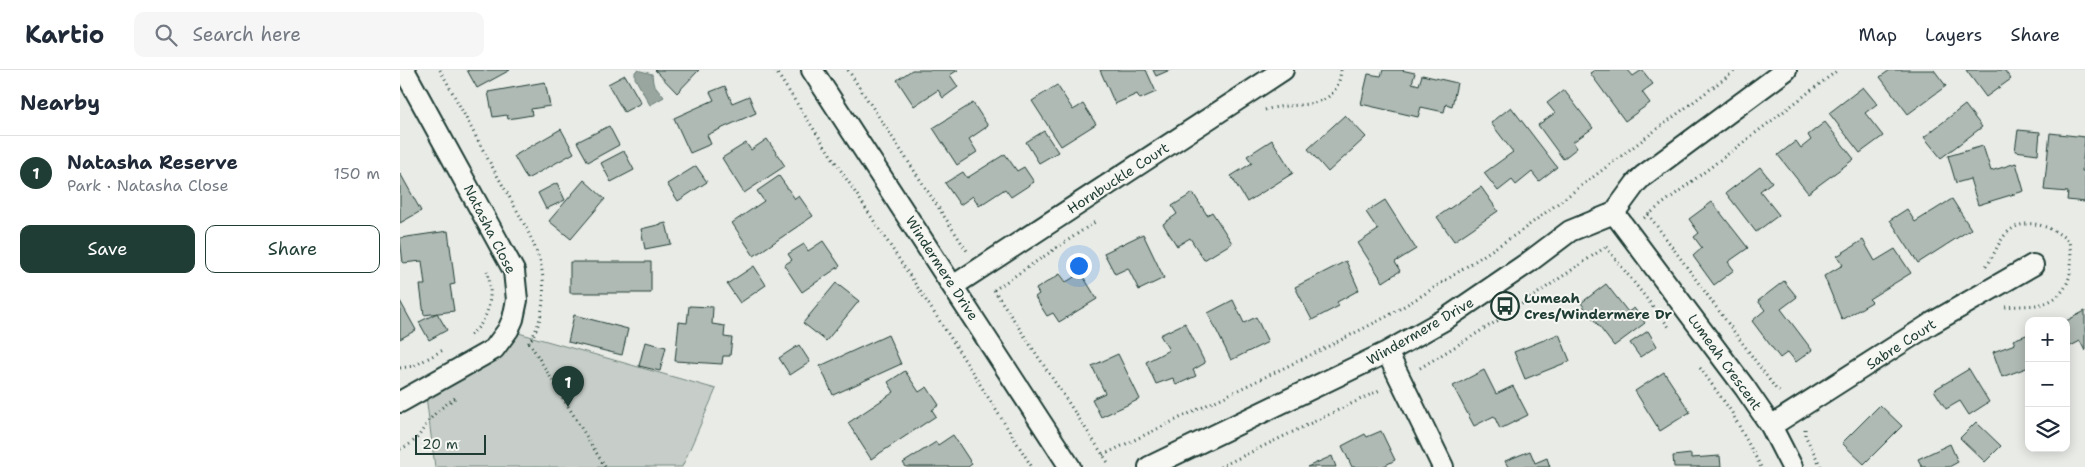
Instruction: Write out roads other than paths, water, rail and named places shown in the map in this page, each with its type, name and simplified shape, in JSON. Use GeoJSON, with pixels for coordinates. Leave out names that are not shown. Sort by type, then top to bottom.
{"type":"FeatureCollection","features":[{"type":"Feature","properties":{"kind":"street","name":"Natasha Close"},"geometry":{"type":"LineString","coordinates":[[400,402],[494,349],[508,330],[513,319],[517,300],[514,271],[404,70]]}},
{"type":"Feature","properties":{"kind":"street","name":"Windermere Drive"},"geometry":{"type":"LineString","coordinates":[[812,70],[1070,467]]}},
{"type":"Feature","properties":{"kind":"street","name":"Hornbuckle Court"},"geometry":{"type":"LineString","coordinates":[[954,286],[1283,70]]}},
{"type":"Feature","properties":{"kind":"street"},"geometry":{"type":"LineString","coordinates":[[1614,213],[1643,176],[1786,70]]}},
{"type":"Feature","properties":{"kind":"street","name":"Windermere Drive"},"geometry":{"type":"LineString","coordinates":[[1149,467],[1387,352],[1474,300],[1536,258],[1570,231],[1614,213]]}},
{"type":"Feature","properties":{"kind":"street","name":"Lumeah Crescent"},"geometry":{"type":"LineString","coordinates":[[1614,213],[1721,353],[1771,426],[1792,467]]}},
{"type":"Feature","properties":{"kind":"street","name":"Sabre Court"},"geometry":{"type":"LineString","coordinates":[[1771,426],[1932,323],[2033,265]]}},
{"type":"Feature","properties":{"kind":"street"},"geometry":{"type":"LineString","coordinates":[[1387,352],[1443,467]]}},
{"type":"Feature","properties":{"kind":"place","name":"Lumeah Cres/Windermere Dr"},"geometry":{"type":"Point","coordinates":[1505,306]}},
{"type":"Feature","properties":{"kind":"place","name":"Natasha Reserve"},"geometry":{"type":"Point","coordinates":[568,407]}}]}
